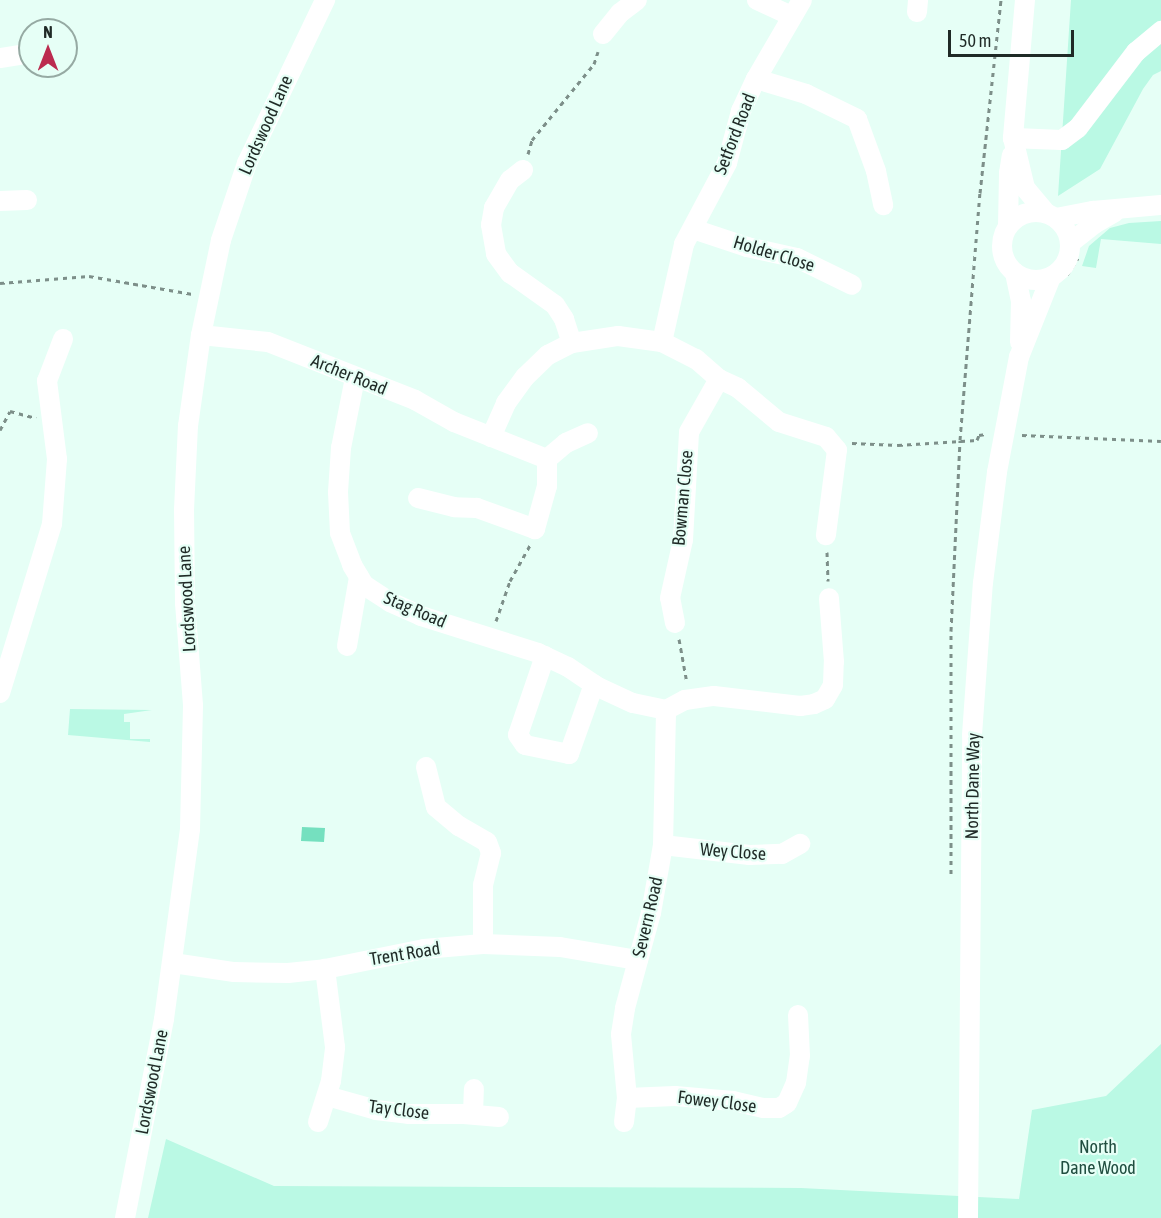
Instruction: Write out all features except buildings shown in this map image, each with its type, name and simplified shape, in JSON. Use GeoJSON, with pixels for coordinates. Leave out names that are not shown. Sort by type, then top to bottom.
{"type":"FeatureCollection","features":[{"type":"Feature","properties":{"kind":"street","name":"Lordswood Lane"},"geometry":{"type":"LineString","coordinates":[[125,1218],[155,1070],[172,963],[191,812],[193,705],[186,603],[184,510],[188,426],[201,335],[221,240],[247,162],[325,0]]}},
{"type":"Feature","properties":{"kind":"street"},"geometry":{"type":"LineString","coordinates":[[603,34],[620,13],[637,0]]}},
{"type":"Feature","properties":{"kind":"street"},"geometry":{"type":"LineString","coordinates":[[757,0],[797,8]]}},
{"type":"Feature","properties":{"kind":"street","name":"North Dane Way"},"geometry":{"type":"LineString","coordinates":[[968,1218],[972,735],[983,583],[991,513],[1019,357],[1021,301],[1015,273],[1006,263],[1002,251],[1003,238],[1008,226],[1009,173],[1014,141],[1025,0]]}},
{"type":"Feature","properties":{"kind":"street","name":"Setford Road"},"geometry":{"type":"LineString","coordinates":[[662,342],[684,244],[727,162],[741,111],[756,78],[797,8]]}},
{"type":"Feature","properties":{"kind":"street"},"geometry":{"type":"LineString","coordinates":[[1014,141],[1062,140],[1078,128],[1136,52],[1161,31]]}},
{"type":"Feature","properties":{"kind":"street"},"geometry":{"type":"LineString","coordinates":[[0,58],[18,55]]}},
{"type":"Feature","properties":{"kind":"street"},"geometry":{"type":"LineString","coordinates":[[756,78],[806,94],[857,118],[866,141],[883,205]]}},
{"type":"Feature","properties":{"kind":"street","name":"North Dane Way"},"geometry":{"type":"LineString","coordinates":[[1014,141],[1025,188],[1066,229],[1070,243],[1064,267],[1051,277],[1019,357]]}},
{"type":"Feature","properties":{"kind":"street"},"geometry":{"type":"LineString","coordinates":[[523,170],[510,180],[494,208],[491,225],[496,254],[510,273],[555,305],[564,319],[572,343]]}},
{"type":"Feature","properties":{"kind":"street"},"geometry":{"type":"LineString","coordinates":[[0,201],[27,200]]}},
{"type":"Feature","properties":{"kind":"street"},"geometry":{"type":"LineString","coordinates":[[1008,226],[1025,214],[1051,216],[1161,205]]}},
{"type":"Feature","properties":{"kind":"street"},"geometry":{"type":"LineString","coordinates":[[1070,243],[1094,224],[1126,209]]}},
{"type":"Feature","properties":{"kind":"street","name":"Holder Close"},"geometry":{"type":"LineString","coordinates":[[693,229],[747,247],[797,258],[852,285]]}},
{"type":"Feature","properties":{"kind":"street"},"geometry":{"type":"LineString","coordinates":[[1015,273],[1032,280],[1051,277]]}},
{"type":"Feature","properties":{"kind":"street","name":"Archer Road"},"geometry":{"type":"LineString","coordinates":[[201,335],[268,342],[415,400],[491,437],[547,459]]}},
{"type":"Feature","properties":{"kind":"street"},"geometry":{"type":"LineString","coordinates":[[491,437],[506,403],[525,377],[548,355],[572,343],[618,336],[662,342],[696,359],[719,379],[738,388],[779,422],[826,437],[832,444],[837,450],[826,535]]}},
{"type":"Feature","properties":{"kind":"street"},"geometry":{"type":"LineString","coordinates":[[0,693],[52,524],[57,459],[47,381],[63,339]]}},
{"type":"Feature","properties":{"kind":"street","name":"Stag Road"},"geometry":{"type":"LineString","coordinates":[[355,378],[341,448],[338,492],[340,533],[364,585],[390,602],[421,616],[492,637],[545,656],[633,703],[666,710]]}},
{"type":"Feature","properties":{"kind":"street","name":"Bowman Close"},"geometry":{"type":"LineString","coordinates":[[675,623],[670,598],[683,540],[688,432],[719,379]]}},
{"type":"Feature","properties":{"kind":"street"},"geometry":{"type":"LineString","coordinates":[[418,498],[454,507],[477,508],[535,528],[547,486],[547,459],[566,443],[588,433]]}},
{"type":"Feature","properties":{"kind":"street"},"geometry":{"type":"LineString","coordinates":[[347,646],[359,577]]}},
{"type":"Feature","properties":{"kind":"street"},"geometry":{"type":"LineString","coordinates":[[666,710],[689,699],[714,696],[800,706],[814,704],[825,699],[832,685],[834,662],[829,598]]}},
{"type":"Feature","properties":{"kind":"street"},"geometry":{"type":"LineString","coordinates":[[545,656],[518,735],[525,745],[570,754],[594,684]]}},
{"type":"Feature","properties":{"kind":"street","name":"Severn Road"},"geometry":{"type":"LineString","coordinates":[[624,1122],[627,1098],[621,1034],[651,913],[663,845],[666,710]]}},
{"type":"Feature","properties":{"kind":"street"},"geometry":{"type":"LineString","coordinates":[[426,766],[436,807],[459,826],[487,842],[491,853],[483,885],[483,944]]}},
{"type":"Feature","properties":{"kind":"street","name":"Wey Close"},"geometry":{"type":"LineString","coordinates":[[663,845],[749,855],[782,854],[800,844]]}},
{"type":"Feature","properties":{"kind":"street","name":"Trent Road"},"geometry":{"type":"LineString","coordinates":[[172,963],[247,973],[288,973],[325,969],[424,949],[483,944],[560,947],[638,960]]}},
{"type":"Feature","properties":{"kind":"street"},"geometry":{"type":"LineString","coordinates":[[318,1122],[327,1096],[335,1047],[325,969]]}},
{"type":"Feature","properties":{"kind":"street","name":"Fowey Close"},"geometry":{"type":"LineString","coordinates":[[627,1098],[675,1096],[778,1108],[787,1102],[795,1083],[800,1056],[798,1015]]}},
{"type":"Feature","properties":{"kind":"street"},"geometry":{"type":"LineString","coordinates":[[472,1114],[474,1089]]}},
{"type":"Feature","properties":{"kind":"street","name":"Tay Close"},"geometry":{"type":"LineString","coordinates":[[327,1096],[376,1110],[408,1114],[472,1114],[499,1117]]}},
{"type":"Feature","properties":{"kind":"path"},"geometry":{"type":"LineString","coordinates":[[523,170],[532,140],[594,64],[603,34]]}},
{"type":"Feature","properties":{"kind":"path"},"geometry":{"type":"LineString","coordinates":[[980,193],[987,193]]}},
{"type":"Feature","properties":{"kind":"path"},"geometry":{"type":"LineString","coordinates":[[0,283],[89,276],[160,290],[208,296]]}},
{"type":"Feature","properties":{"kind":"path"},"geometry":{"type":"LineString","coordinates":[[0,430],[10,411],[52,414]]}},
{"type":"Feature","properties":{"kind":"path"},"geometry":{"type":"LineString","coordinates":[[1022,435],[1161,441]]}},
{"type":"Feature","properties":{"kind":"path"},"geometry":{"type":"LineString","coordinates":[[832,444],[866,441],[898,445],[977,440]]}},
{"type":"Feature","properties":{"kind":"path"},"geometry":{"type":"LineString","coordinates":[[492,637],[510,581],[528,551],[535,528]]}},
{"type":"Feature","properties":{"kind":"path"},"geometry":{"type":"LineString","coordinates":[[826,535],[829,598]]}},
{"type":"Feature","properties":{"kind":"path"},"geometry":{"type":"LineString","coordinates":[[675,623],[689,699]]}},
{"type":"Feature","properties":{"kind":"green space"},"geometry":{"type":"Polygon","coordinates":[[[1071,0],[1161,0],[1161,71],[1153,75],[1143,89],[1100,169],[1058,196],[1071,0]]]}},
{"type":"Feature","properties":{"kind":"green space"},"geometry":{"type":"Polygon","coordinates":[[[1161,221],[1161,244],[1101,239],[1096,268],[1082,266],[1089,246],[1110,228],[1129,223],[1161,221]]]}},
{"type":"Feature","properties":{"kind":"green space"},"geometry":{"type":"Polygon","coordinates":[[[70,709],[152,710],[124,714],[124,722],[130,722],[130,739],[150,739],[150,742],[68,735],[70,709]]]}},
{"type":"Feature","properties":{"kind":"green space","name":"North Dane Wood"},"geometry":{"type":"Polygon","coordinates":[[[1161,1044],[1161,1218],[148,1218],[166,1139],[274,1186],[801,1188],[1019,1199],[1032,1110],[1106,1096],[1161,1044]]]}},
{"type":"Feature","properties":{"kind":"shaded area"},"geometry":{"type":"Polygon","coordinates":[[[302,827],[325,828],[324,842],[301,841],[302,827]]]}}]}
